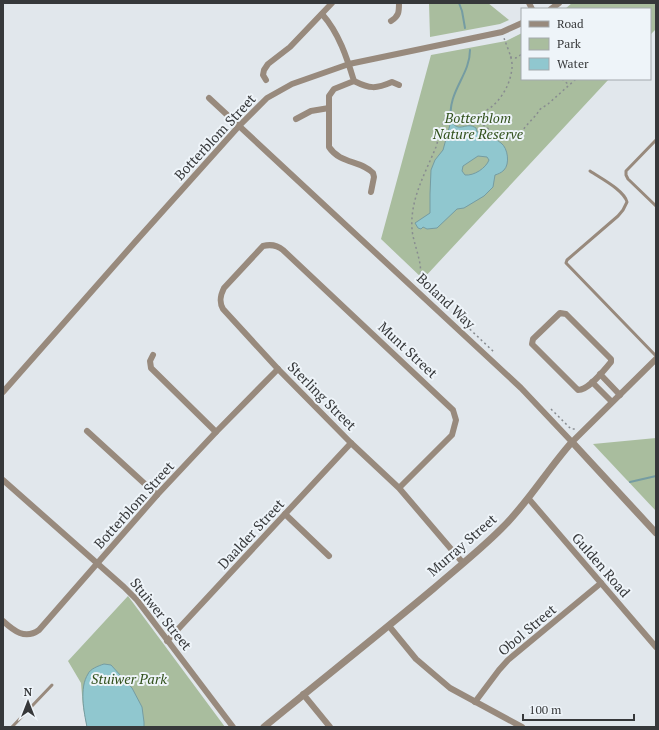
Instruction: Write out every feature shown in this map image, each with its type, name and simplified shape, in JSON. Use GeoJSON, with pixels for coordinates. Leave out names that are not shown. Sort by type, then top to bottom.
{"type":"FeatureCollection","features":[{"type":"Feature","properties":{"kind":"street"},"geometry":{"type":"LineString","coordinates":[[266,80],[263,75],[268,64],[290,47],[332,3]]}},
{"type":"Feature","properties":{"kind":"street"},"geometry":{"type":"LineString","coordinates":[[392,21],[398,16],[399,3]]}},
{"type":"Feature","properties":{"kind":"street"},"geometry":{"type":"LineString","coordinates":[[322,14],[331,26],[342,46],[354,81],[362,85],[376,88],[392,82],[399,85]]}},
{"type":"Feature","properties":{"kind":"street","name":"Botterblom Street"},"geometry":{"type":"LineString","coordinates":[[3,392],[239,126],[267,98],[292,84],[348,64],[502,32],[521,24]]}},
{"type":"Feature","properties":{"kind":"street"},"geometry":{"type":"LineString","coordinates":[[354,81],[334,89],[329,96],[329,147],[332,152],[341,158],[367,168],[373,173],[374,177],[371,192]]}},
{"type":"Feature","properties":{"kind":"street","name":"Boland Way"},"geometry":{"type":"LineString","coordinates":[[210,98],[521,388],[656,532]]}},
{"type":"Feature","properties":{"kind":"street"},"geometry":{"type":"LineString","coordinates":[[296,119],[311,111],[329,108]]}},
{"type":"Feature","properties":{"kind":"street","name":"Sterling Street"},"geometry":{"type":"LineString","coordinates":[[269,245],[263,246],[224,288],[220,302],[223,309],[351,443],[399,488],[463,563]]}},
{"type":"Feature","properties":{"kind":"street","name":"Munt Street"},"geometry":{"type":"LineString","coordinates":[[269,245],[283,250],[453,410],[456,420],[452,435],[399,488]]}},
{"type":"Feature","properties":{"kind":"street"},"geometry":{"type":"LineString","coordinates":[[560,313],[566,314],[610,356],[611,362],[592,382],[583,389],[578,390],[532,344],[533,339],[560,313]]}},
{"type":"Feature","properties":{"kind":"street"},"geometry":{"type":"LineString","coordinates":[[152,355],[150,361],[151,368],[216,432]]}},
{"type":"Feature","properties":{"kind":"street","name":"Murray Street"},"geometry":{"type":"LineString","coordinates":[[264,727],[389,626],[502,528],[528,498],[556,460],[572,442],[656,358]]}},
{"type":"Feature","properties":{"kind":"street","name":"Botterblom Street"},"geometry":{"type":"LineString","coordinates":[[3,621],[18,633],[29,634],[35,632],[157,495],[278,368]]}},
{"type":"Feature","properties":{"kind":"street"},"geometry":{"type":"LineString","coordinates":[[600,374],[620,395]]}},
{"type":"Feature","properties":{"kind":"street"},"geometry":{"type":"LineString","coordinates":[[592,382],[612,402]]}},
{"type":"Feature","properties":{"kind":"street"},"geometry":{"type":"LineString","coordinates":[[87,431],[157,495]]}},
{"type":"Feature","properties":{"kind":"street","name":"Daalder Street"},"geometry":{"type":"LineString","coordinates":[[167,640],[351,443]]}},
{"type":"Feature","properties":{"kind":"street","name":"Stuiwer Street"},"geometry":{"type":"LineString","coordinates":[[3,480],[128,591],[233,727]]}},
{"type":"Feature","properties":{"kind":"street","name":"Gulden Road"},"geometry":{"type":"LineString","coordinates":[[528,498],[656,647]]}},
{"type":"Feature","properties":{"kind":"street"},"geometry":{"type":"LineString","coordinates":[[285,514],[329,556]]}},
{"type":"Feature","properties":{"kind":"street","name":"Obol Street"},"geometry":{"type":"LineString","coordinates":[[475,702],[508,660],[602,583]]}},
{"type":"Feature","properties":{"kind":"street"},"geometry":{"type":"LineString","coordinates":[[389,626],[416,658],[450,688],[522,727]]}},
{"type":"Feature","properties":{"kind":"street"},"geometry":{"type":"LineString","coordinates":[[303,694],[330,727]]}},
{"type":"Feature","properties":{"kind":"lane"},"geometry":{"type":"LineString","coordinates":[[656,140],[626,171],[628,179],[656,206]]}},
{"type":"Feature","properties":{"kind":"lane"},"geometry":{"type":"LineString","coordinates":[[590,171],[625,196],[627,202],[626,206],[618,216],[567,260],[566,263],[656,358]]}},
{"type":"Feature","properties":{"kind":"lane"},"geometry":{"type":"LineString","coordinates":[[12,727],[52,685]]}},
{"type":"Feature","properties":{"kind":"path"},"geometry":{"type":"LineString","coordinates":[[414,289],[422,275],[414,246],[412,229],[412,207],[417,191],[436,146],[445,118],[470,116],[482,112],[498,101],[507,88],[512,67],[502,32]]}},
{"type":"Feature","properties":{"kind":"path"},"geometry":{"type":"LineString","coordinates":[[510,57],[516,58],[521,55]]}},
{"type":"Feature","properties":{"kind":"path"},"geometry":{"type":"LineString","coordinates":[[563,80],[569,85]]}},
{"type":"Feature","properties":{"kind":"path"},"geometry":{"type":"LineString","coordinates":[[470,116],[501,138],[506,139],[519,137],[524,127],[539,110],[575,80]]}},
{"type":"Feature","properties":{"kind":"path"},"geometry":{"type":"LineString","coordinates":[[419,281],[498,356]]}},
{"type":"Feature","properties":{"kind":"path"},"geometry":{"type":"LineString","coordinates":[[548,406],[571,429],[580,427]]}},
{"type":"Feature","properties":{"kind":"green space"},"geometry":{"type":"Polygon","coordinates":[[[429,3],[488,3],[509,20],[500,24],[430,37],[429,3]]]}},
{"type":"Feature","properties":{"kind":"green space"},"geometry":{"type":"Polygon","coordinates":[[[572,3],[656,3],[656,29],[651,34],[651,8],[566,8],[572,3]]]}},
{"type":"Feature","properties":{"kind":"green space","name":"Botterblom Nature Reserve"},"geometry":{"type":"Polygon","coordinates":[[[521,34],[521,80],[608,80],[423,279],[381,239],[431,55],[506,41],[521,34]]]}},
{"type":"Feature","properties":{"kind":"green space"},"geometry":{"type":"Polygon","coordinates":[[[656,438],[656,511],[593,444],[656,438]]]}},
{"type":"Feature","properties":{"kind":"green space","name":"Stuiwer Park"},"geometry":{"type":"Polygon","coordinates":[[[128,596],[225,727],[87,727],[83,707],[81,683],[68,661],[128,596]]]}},
{"type":"Feature","properties":{"kind":"water"},"geometry":{"type":"Polygon","coordinates":[[[451,121],[457,127],[472,126],[476,128],[477,132],[492,134],[505,148],[508,160],[503,171],[495,175],[493,187],[484,196],[464,208],[457,209],[437,228],[427,229],[423,227],[421,229],[418,228],[415,223],[430,213],[431,170],[435,160],[443,150],[451,121]],[[478,156],[463,166],[462,171],[465,175],[468,175],[479,171],[489,160],[487,157],[478,156]]]}},
{"type":"Feature","properties":{"kind":"water"},"geometry":{"type":"Polygon","coordinates":[[[104,664],[111,665],[132,688],[142,707],[144,727],[87,727],[83,700],[85,680],[90,671],[104,664]]]}},
{"type":"Feature","properties":{"kind":"waterway"},"geometry":{"type":"LineString","coordinates":[[459,3],[465,28]]}},
{"type":"Feature","properties":{"kind":"waterway"},"geometry":{"type":"LineString","coordinates":[[451,121],[452,101],[466,68],[470,50]]}},
{"type":"Feature","properties":{"kind":"waterway"},"geometry":{"type":"LineString","coordinates":[[630,482],[656,476]]}}]}
